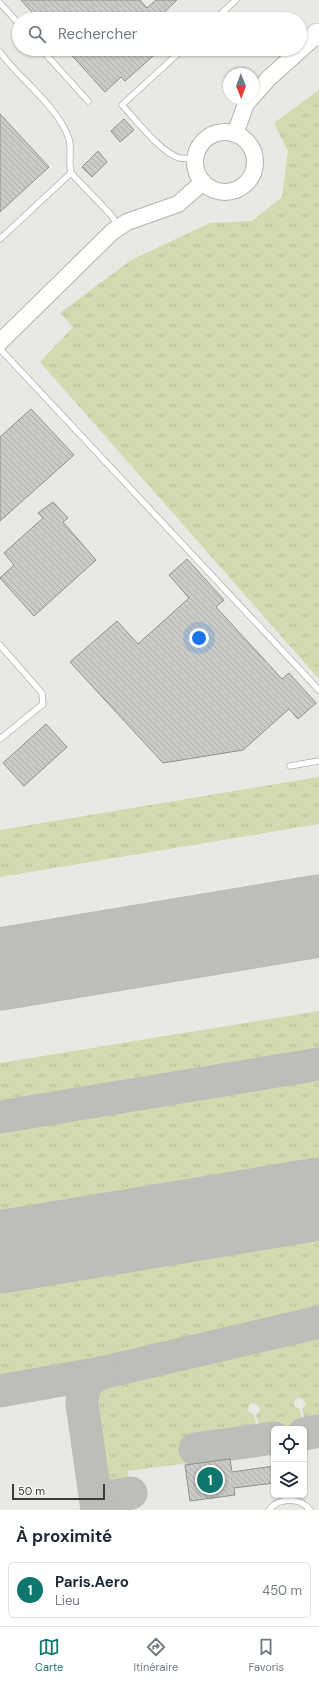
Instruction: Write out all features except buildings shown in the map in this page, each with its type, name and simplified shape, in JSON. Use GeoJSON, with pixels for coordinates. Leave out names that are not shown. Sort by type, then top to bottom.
{"type":"FeatureCollection","features":[{"type":"Feature","properties":{"kind":"main road"},"geometry":{"type":"LineString","coordinates":[[307,44],[318,34]]}},
{"type":"Feature","properties":{"kind":"main road"},"geometry":{"type":"LineString","coordinates":[[259,89],[294,56]]}},
{"type":"Feature","properties":{"kind":"main road"},"geometry":{"type":"LineString","coordinates":[[235,134],[246,104]]}},
{"type":"Feature","properties":{"kind":"main road"},"geometry":{"type":"LineString","coordinates":[[226,132],[235,134],[250,146],[254,155],[252,174],[239,188],[229,191],[220,191],[210,188],[202,182],[195,166],[195,158],[198,149],[209,136],[226,132]]}},
{"type":"Feature","properties":{"kind":"main road"},"geometry":{"type":"LineString","coordinates":[[0,342],[112,232],[127,222],[178,204],[202,182]]}},
{"type":"Feature","properties":{"kind":"lane"},"geometry":{"type":"LineString","coordinates":[[223,12],[236,0]]}},
{"type":"Feature","properties":{"kind":"lane"},"geometry":{"type":"LineString","coordinates":[[0,3],[12,16]]}},
{"type":"Feature","properties":{"kind":"lane"},"geometry":{"type":"LineString","coordinates":[[0,52],[50,108],[63,126],[71,149],[69,167],[71,173],[111,214],[119,227]]}},
{"type":"Feature","properties":{"kind":"lane"},"geometry":{"type":"LineString","coordinates":[[48,56],[88,101]]}},
{"type":"Feature","properties":{"kind":"lane"},"geometry":{"type":"LineString","coordinates":[[175,56],[122,105],[154,140],[171,155],[180,158],[195,158]]}},
{"type":"Feature","properties":{"kind":"lane"},"geometry":{"type":"LineString","coordinates":[[0,238],[71,173]]}},
{"type":"Feature","properties":{"kind":"lane"},"geometry":{"type":"LineString","coordinates":[[0,348],[319,690]]}},
{"type":"Feature","properties":{"kind":"lane"},"geometry":{"type":"LineString","coordinates":[[0,645],[42,693],[43,704],[0,739]]}},
{"type":"Feature","properties":{"kind":"lane"},"geometry":{"type":"LineString","coordinates":[[290,766],[319,761]]}},
{"type":"Feature","properties":{"kind":"lane"},"geometry":{"type":"LineString","coordinates":[[269,1510],[274,1504],[284,1501],[298,1500],[310,1510]]}},
{"type":"Feature","properties":{"kind":"green space"},"geometry":{"type":"Polygon","coordinates":[[[319,90],[319,679],[40,362],[73,327],[60,313],[131,260],[210,223],[252,221],[282,197],[288,151],[274,123],[319,90]]]}},
{"type":"Feature","properties":{"kind":"green space"},"geometry":{"type":"Polygon","coordinates":[[[319,777],[319,824],[0,877],[0,830],[319,777]]]}},
{"type":"Feature","properties":{"kind":"green space"},"geometry":{"type":"Polygon","coordinates":[[[319,1011],[319,1049],[0,1101],[0,1063],[319,1011]]]}},
{"type":"Feature","properties":{"kind":"green space"},"geometry":{"type":"Polygon","coordinates":[[[319,1076],[319,1181],[0,1234],[0,1129],[319,1076]]]}},
{"type":"Feature","properties":{"kind":"green space"},"geometry":{"type":"Polygon","coordinates":[[[319,1218],[319,1315],[102,1366],[0,1384],[0,1271],[319,1218]]]}},
{"type":"Feature","properties":{"kind":"green space"},"geometry":{"type":"Polygon","coordinates":[[[319,1330],[319,1427],[307,1429],[302,1408],[305,1403],[303,1399],[298,1398],[294,1401],[294,1405],[300,1409],[303,1426],[271,1426],[271,1433],[261,1435],[256,1415],[260,1408],[258,1405],[252,1403],[249,1405],[248,1411],[254,1415],[259,1436],[190,1446],[192,1453],[231,1448],[230,1459],[128,1471],[130,1486],[110,1490],[104,1487],[90,1396],[94,1386],[101,1380],[319,1330]]]}},
{"type":"Feature","properties":{"kind":"green space"},"geometry":{"type":"Polygon","coordinates":[[[120,1500],[131,1502],[134,1510],[108,1510],[109,1504],[120,1500]]]}},
{"type":"Feature","properties":{"kind":"taxiway"},"geometry":{"type":"LineString","coordinates":[[0,1117],[319,1064]]}},
{"type":"Feature","properties":{"kind":"taxiway"},"geometry":{"type":"LineString","coordinates":[[0,1391],[101,1373],[319,1322]]}},
{"type":"Feature","properties":{"kind":"taxiway"},"geometry":{"type":"LineString","coordinates":[[97,1510],[82,1404],[86,1385],[92,1378],[101,1373]]}},
{"type":"Feature","properties":{"kind":"taxiway"},"geometry":{"type":"LineString","coordinates":[[307,1433],[319,1431]]}},
{"type":"Feature","properties":{"kind":"taxiway"},"geometry":{"type":"LineString","coordinates":[[195,1449],[271,1438]]}},
{"type":"Feature","properties":{"kind":"taxiway"},"geometry":{"type":"LineString","coordinates":[[94,1487],[97,1491],[106,1496],[131,1493]]}},
{"type":"Feature","properties":{"kind":"runway"},"geometry":{"type":"LineString","coordinates":[[0,969],[319,916]]}},
{"type":"Feature","properties":{"kind":"runway"},"geometry":{"type":"LineString","coordinates":[[0,1252],[319,1199]]}},
{"type":"Feature","properties":{"kind":"place","name":"Paris.Aero"},"geometry":{"type":"Point","coordinates":[210,1480]}}]}
